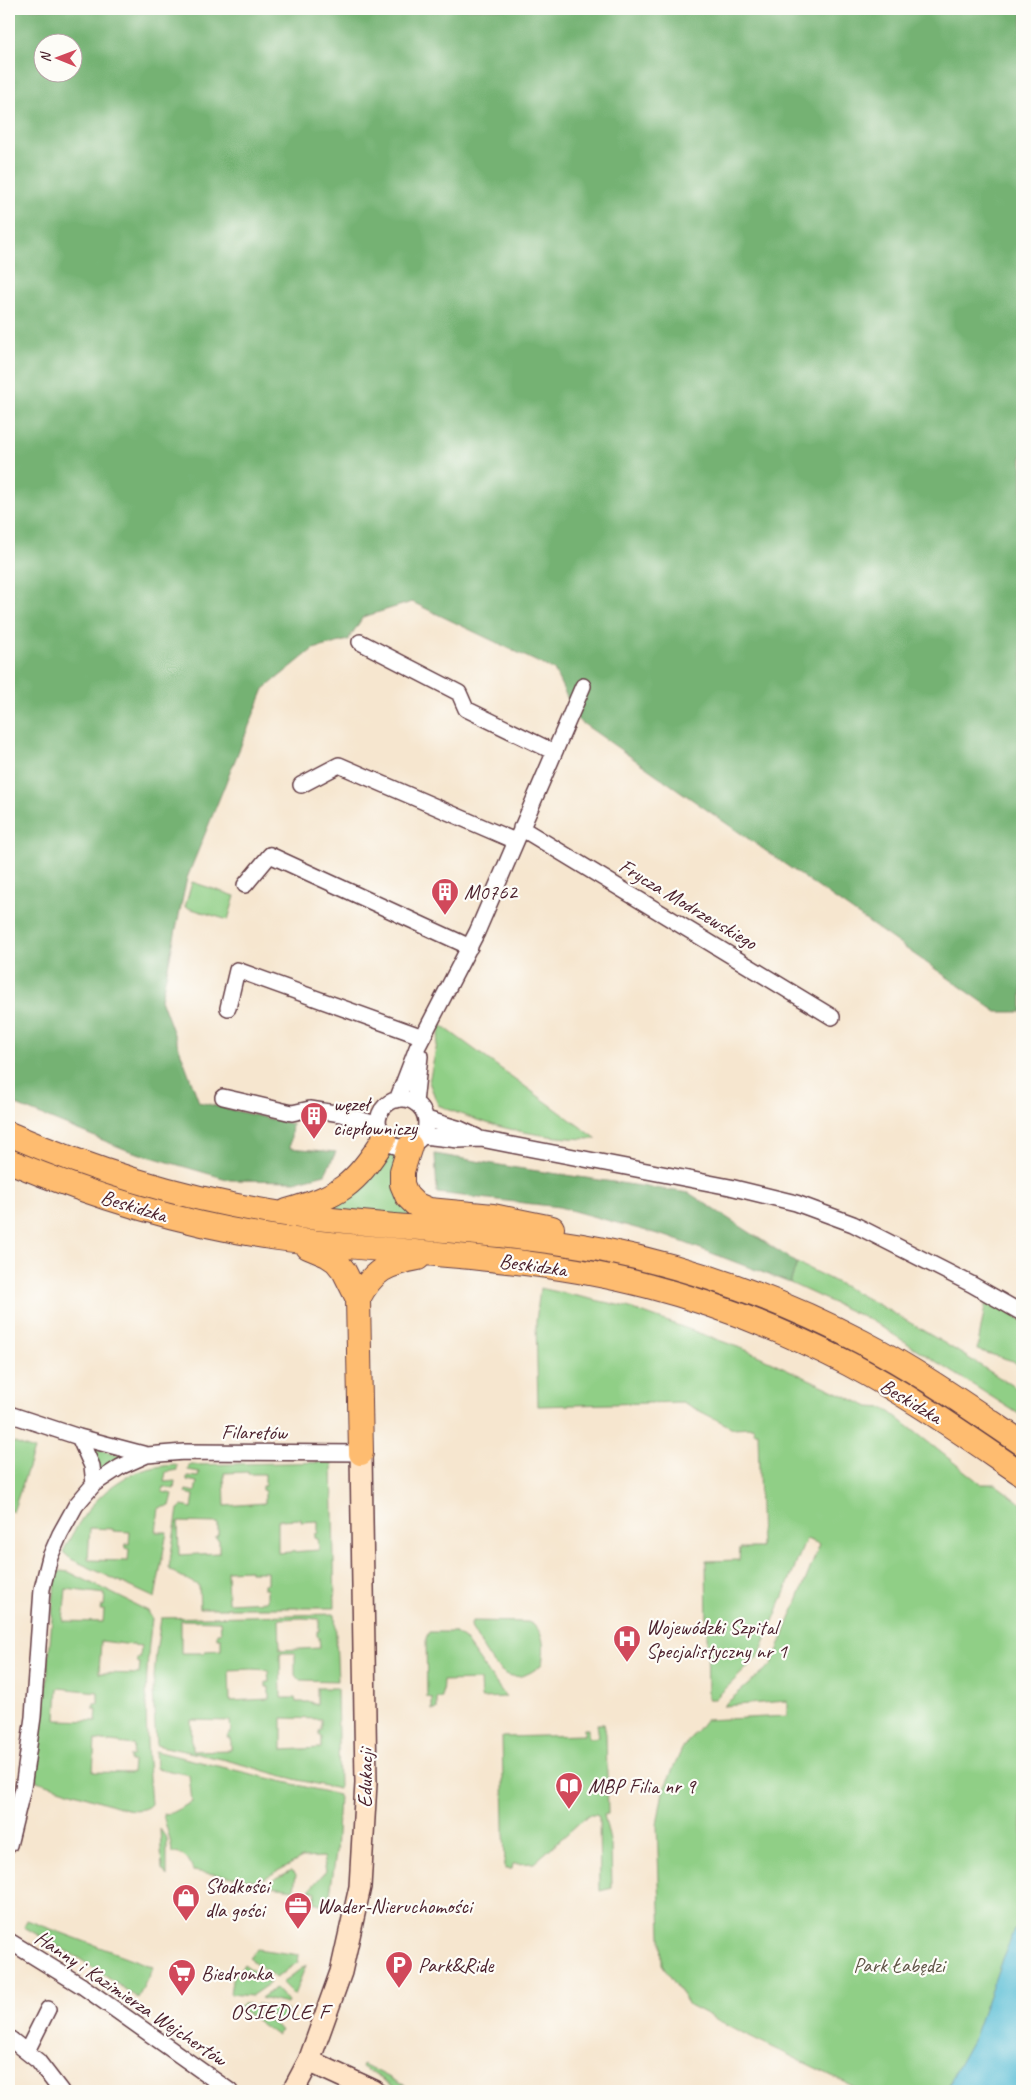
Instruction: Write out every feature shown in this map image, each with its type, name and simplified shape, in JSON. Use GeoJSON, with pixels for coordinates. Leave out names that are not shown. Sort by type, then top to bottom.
{"type":"FeatureCollection","features":[{"type":"Feature","properties":{"kind":"main road"},"geometry":{"type":"LineString","coordinates":[[279,1214],[314,1203],[343,1190],[371,1160],[381,1132]]}},
{"type":"Feature","properties":{"kind":"main road","name":"Beskidzka"},"geometry":{"type":"LineString","coordinates":[[9,1134],[65,1158],[124,1178],[204,1200],[279,1214],[532,1238],[599,1249],[707,1277],[759,1296],[863,1342],[914,1372],[1019,1440]]}},
{"type":"Feature","properties":{"kind":"main road"},"geometry":{"type":"LineString","coordinates":[[416,1141],[402,1171],[402,1184],[407,1196],[415,1204],[429,1210],[493,1216],[535,1223],[569,1233],[599,1249]]}},
{"type":"Feature","properties":{"kind":"main road","name":"Beskidzka"},"geometry":{"type":"LineString","coordinates":[[9,1161],[57,1181],[145,1210],[227,1230],[277,1238],[529,1263],[596,1274],[682,1296],[750,1319],[850,1364],[904,1395],[1022,1474]]}},
{"type":"Feature","properties":{"kind":"main road"},"geometry":{"type":"LineString","coordinates":[[277,1238],[314,1249],[336,1261],[344,1271],[358,1299],[361,1453]]}},
{"type":"Feature","properties":{"kind":"main road"},"geometry":{"type":"LineString","coordinates":[[358,1299],[364,1287],[376,1272],[393,1263],[440,1254]]}},
{"type":"Feature","properties":{"kind":"main road"},"geometry":{"type":"LineString","coordinates":[[999,1458],[1022,1481]]}},
{"type":"Feature","properties":{"kind":"street"},"geometry":{"type":"LineString","coordinates":[[360,642],[459,693],[466,709],[554,752]]}},
{"type":"Feature","properties":{"kind":"street"},"geometry":{"type":"LineString","coordinates":[[397,1100],[423,1037],[470,947],[583,686]]}},
{"type":"Feature","properties":{"kind":"street","name":"Frycza Modrzewskiego"},"geometry":{"type":"LineString","coordinates":[[301,785],[340,765],[518,835],[832,1017]]}},
{"type":"Feature","properties":{"kind":"street"},"geometry":{"type":"LineString","coordinates":[[245,884],[270,855],[470,947]]}},
{"type":"Feature","properties":{"kind":"street"},"geometry":{"type":"LineString","coordinates":[[228,1008],[237,970],[423,1037]]}},
{"type":"Feature","properties":{"kind":"street"},"geometry":{"type":"LineString","coordinates":[[415,1103],[423,1037]]}},
{"type":"Feature","properties":{"kind":"street"},"geometry":{"type":"LineString","coordinates":[[223,1097],[292,1113],[310,1109],[340,1114],[361,1114],[382,1110],[397,1100],[410,1100],[420,1107],[426,1119],[460,1129],[481,1139]]}},
{"type":"Feature","properties":{"kind":"street"},"geometry":{"type":"LineString","coordinates":[[381,1132],[382,1110]]}},
{"type":"Feature","properties":{"kind":"street"},"geometry":{"type":"LineString","coordinates":[[340,1114],[381,1132],[396,1147],[416,1141],[481,1139],[730,1187],[796,1203],[853,1224],[939,1267],[1022,1313]]}},
{"type":"Feature","properties":{"kind":"street"},"geometry":{"type":"LineString","coordinates":[[416,1141],[426,1119]]}},
{"type":"Feature","properties":{"kind":"street","name":"Filaretów"},"geometry":{"type":"LineString","coordinates":[[9,1414],[79,1438],[147,1455],[184,1452],[361,1453]]}},
{"type":"Feature","properties":{"kind":"street"},"geometry":{"type":"LineString","coordinates":[[79,1438],[92,1466],[94,1484]]}},
{"type":"Feature","properties":{"kind":"street","name":"Edukacji"},"geometry":{"type":"LineString","coordinates":[[293,2091],[309,2061],[341,1972],[355,1916],[363,1856],[366,1783],[361,1453]]}},
{"type":"Feature","properties":{"kind":"street","name":"Filaretów"},"geometry":{"type":"LineString","coordinates":[[9,1845],[23,1788],[33,1717],[42,1588],[50,1557],[76,1505],[94,1484],[120,1467],[147,1455]]}},
{"type":"Feature","properties":{"kind":"street","name":"Hanny i Kazimierza Wejchertów"},"geometry":{"type":"LineString","coordinates":[[9,1941],[82,1986],[230,2091]]}},
{"type":"Feature","properties":{"kind":"street"},"geometry":{"type":"LineString","coordinates":[[27,2051],[48,2009]]}},
{"type":"Feature","properties":{"kind":"street"},"geometry":{"type":"LineString","coordinates":[[9,2038],[38,2061],[61,2091]]}},
{"type":"Feature","properties":{"kind":"street"},"geometry":{"type":"LineString","coordinates":[[309,2061],[374,2091]]}},
{"type":"Feature","properties":{"kind":"green space"},"geometry":{"type":"Polygon","coordinates":[[[9,9],[1022,9],[1022,1012],[997,1012],[578,720],[554,670],[412,602],[363,617],[348,640],[313,649],[264,689],[187,878],[161,999],[199,1102],[292,1124],[290,1148],[336,1152],[325,1174],[298,1181],[230,1180],[127,1150],[9,1102],[9,9]]]}},
{"type":"Feature","properties":{"kind":"green space"},"geometry":{"type":"Polygon","coordinates":[[[192,882],[235,896],[228,920],[185,907],[192,882]]]}},
{"type":"Feature","properties":{"kind":"green space"},"geometry":{"type":"Polygon","coordinates":[[[441,1025],[597,1139],[556,1137],[515,1130],[476,1120],[438,1105],[429,1082],[441,1025]]]}},
{"type":"Feature","properties":{"kind":"green space"},"geometry":{"type":"Polygon","coordinates":[[[385,1148],[399,1154],[425,1218],[324,1210],[385,1148]]]}},
{"type":"Feature","properties":{"kind":"green space"},"geometry":{"type":"Polygon","coordinates":[[[435,1154],[689,1193],[797,1263],[790,1283],[672,1238],[559,1207],[437,1193],[435,1154]]]}},
{"type":"Feature","properties":{"kind":"green space"},"geometry":{"type":"Polygon","coordinates":[[[797,1263],[855,1292],[912,1324],[1022,1392],[1022,1416],[872,1321],[790,1283],[797,1263]]]}},
{"type":"Feature","properties":{"kind":"green space","name":"Park Łabędzi"},"geometry":{"type":"Polygon","coordinates":[[[540,1288],[627,1307],[746,1350],[869,1407],[885,1408],[981,1484],[995,1484],[1022,1504],[1022,2091],[863,2091],[689,2005],[662,1964],[657,1825],[663,1791],[682,1749],[705,1720],[787,1716],[787,1701],[723,1706],[772,1664],[820,1544],[806,1539],[759,1656],[715,1699],[708,1699],[706,1561],[739,1560],[740,1548],[761,1548],[758,1432],[754,1432],[753,1427],[733,1428],[682,1402],[538,1406],[536,1322],[540,1288]]]}},
{"type":"Feature","properties":{"kind":"green space"},"geometry":{"type":"Polygon","coordinates":[[[986,1301],[1022,1320],[1022,1368],[1013,1361],[977,1350],[986,1301]]]}},
{"type":"Feature","properties":{"kind":"green space"},"geometry":{"type":"Polygon","coordinates":[[[9,1441],[34,1450],[13,1512],[9,1510],[9,1441]]]}},
{"type":"Feature","properties":{"kind":"green space"},"geometry":{"type":"Polygon","coordinates":[[[91,1448],[131,1457],[99,1475],[91,1448]]]}},
{"type":"Feature","properties":{"kind":"green space"},"geometry":{"type":"Polygon","coordinates":[[[332,1462],[335,1608],[200,1608],[199,1586],[171,1571],[169,1567],[178,1509],[182,1506],[192,1508],[194,1495],[185,1493],[186,1490],[195,1492],[197,1482],[187,1480],[187,1476],[198,1477],[199,1472],[188,1470],[189,1465],[332,1462]],[[248,1472],[224,1473],[225,1506],[265,1503],[265,1491],[262,1490],[262,1486],[265,1486],[265,1474],[248,1474],[248,1472]],[[301,1519],[278,1520],[278,1553],[319,1550],[318,1539],[315,1538],[315,1534],[318,1533],[318,1521],[301,1522],[301,1519]],[[178,1522],[179,1555],[219,1553],[219,1540],[216,1538],[218,1535],[218,1523],[178,1522]],[[250,1570],[227,1571],[228,1603],[267,1601],[267,1589],[264,1589],[264,1584],[267,1584],[267,1572],[250,1572],[250,1570]]]}},
{"type":"Feature","properties":{"kind":"green space"},"geometry":{"type":"Polygon","coordinates":[[[177,1465],[177,1470],[166,1472],[164,1482],[175,1481],[174,1489],[163,1487],[162,1492],[173,1494],[170,1506],[159,1508],[156,1532],[167,1532],[155,1598],[71,1559],[63,1552],[83,1517],[107,1490],[138,1472],[156,1467],[177,1465]],[[90,1528],[88,1560],[128,1561],[129,1549],[125,1548],[126,1544],[129,1544],[130,1532],[113,1531],[113,1529],[90,1528]]]}},
{"type":"Feature","properties":{"kind":"green space"},"geometry":{"type":"Polygon","coordinates":[[[61,1571],[69,1572],[148,1611],[152,1619],[146,1688],[151,1804],[148,1807],[134,1810],[122,1808],[37,1781],[35,1776],[45,1707],[57,1573],[61,1571]],[[66,1589],[63,1621],[103,1622],[104,1610],[100,1610],[101,1606],[104,1606],[105,1594],[66,1589]],[[101,1641],[99,1673],[139,1674],[140,1663],[137,1662],[137,1658],[140,1658],[141,1646],[101,1641]],[[58,1688],[56,1720],[96,1721],[97,1709],[94,1709],[94,1704],[98,1704],[98,1692],[58,1688]],[[95,1740],[93,1772],[132,1773],[133,1761],[130,1761],[130,1756],[133,1756],[134,1745],[95,1740]]]}},
{"type":"Feature","properties":{"kind":"green space"},"geometry":{"type":"Polygon","coordinates":[[[335,1614],[338,1681],[299,1680],[295,1675],[295,1653],[280,1653],[281,1698],[295,1698],[296,1702],[312,1702],[312,1704],[317,1704],[317,1688],[337,1688],[339,1789],[294,1779],[226,1760],[156,1745],[153,1691],[161,1618],[335,1614]],[[279,1619],[280,1650],[320,1648],[319,1637],[317,1636],[319,1619],[279,1619]],[[181,1620],[181,1653],[204,1653],[205,1651],[221,1650],[221,1638],[217,1638],[217,1633],[221,1633],[220,1621],[181,1620]],[[229,1670],[230,1701],[269,1699],[269,1687],[266,1687],[266,1682],[269,1682],[268,1670],[229,1670]],[[282,1718],[282,1750],[321,1748],[319,1731],[321,1730],[321,1719],[282,1718]],[[191,1720],[192,1751],[231,1750],[231,1738],[228,1738],[229,1733],[231,1733],[230,1721],[191,1720]]]}},
{"type":"Feature","properties":{"kind":"green space"},"geometry":{"type":"Polygon","coordinates":[[[472,1621],[528,1622],[534,1625],[541,1634],[543,1646],[542,1664],[529,1673],[518,1676],[508,1675],[499,1669],[485,1651],[472,1629],[472,1621]]]}},
{"type":"Feature","properties":{"kind":"green space"},"geometry":{"type":"Polygon","coordinates":[[[429,1632],[454,1632],[464,1639],[506,1697],[481,1698],[480,1680],[443,1681],[442,1698],[437,1698],[437,1710],[432,1710],[432,1698],[427,1697],[426,1638],[429,1632]]]}},
{"type":"Feature","properties":{"kind":"green space"},"geometry":{"type":"Polygon","coordinates":[[[597,1724],[604,1724],[606,1734],[608,1814],[604,1815],[611,1845],[612,1888],[600,1891],[599,1817],[596,1815],[588,1815],[534,1863],[513,1864],[512,1869],[505,1869],[502,1737],[584,1735],[584,1729],[588,1729],[588,1738],[599,1737],[597,1724]]]}},
{"type":"Feature","properties":{"kind":"green space"},"geometry":{"type":"Polygon","coordinates":[[[155,1751],[339,1795],[336,1854],[328,1906],[314,1902],[316,1892],[309,1890],[326,1871],[323,1857],[302,1858],[259,1881],[193,1871],[186,1858],[180,1854],[172,1853],[163,1814],[171,1813],[192,1802],[189,1775],[156,1768],[155,1751]]]}},
{"type":"Feature","properties":{"kind":"green space"},"geometry":{"type":"Polygon","coordinates":[[[160,1829],[167,1839],[167,1876],[162,1869],[160,1829]]]}},
{"type":"Feature","properties":{"kind":"green space"},"geometry":{"type":"Polygon","coordinates":[[[292,1870],[296,1874],[294,1889],[264,1885],[292,1870]]]}},
{"type":"Feature","properties":{"kind":"green space"},"geometry":{"type":"Polygon","coordinates":[[[27,1920],[153,1967],[138,1998],[80,1959],[24,1927],[27,1920]]]}},
{"type":"Feature","properties":{"kind":"green space"},"geometry":{"type":"Polygon","coordinates":[[[257,1949],[299,1955],[298,1962],[276,1978],[249,1958],[257,1949]]]}},
{"type":"Feature","properties":{"kind":"green space"},"geometry":{"type":"Polygon","coordinates":[[[244,1964],[270,1983],[251,1996],[230,1994],[232,1979],[244,1964]]]}},
{"type":"Feature","properties":{"kind":"green space"},"geometry":{"type":"Polygon","coordinates":[[[306,1965],[294,1995],[282,1983],[306,1965]]]}},
{"type":"Feature","properties":{"kind":"green space"},"geometry":{"type":"Polygon","coordinates":[[[275,1988],[288,2002],[287,2004],[261,1998],[275,1988]]]}},
{"type":"Feature","properties":{"kind":"green space"},"geometry":{"type":"Polygon","coordinates":[[[248,2004],[281,2031],[276,2035],[238,2007],[248,2004]]]}},
{"type":"Feature","properties":{"kind":"green space"},"geometry":{"type":"Polygon","coordinates":[[[257,2004],[288,2011],[281,2022],[256,2006],[257,2004]]]}},
{"type":"Feature","properties":{"kind":"green space"},"geometry":{"type":"Polygon","coordinates":[[[363,2064],[408,2087],[398,2089],[362,2067],[363,2064]]]}},
{"type":"Feature","properties":{"kind":"water"},"geometry":{"type":"Polygon","coordinates":[[[1022,1914],[1022,2091],[947,2091],[955,2071],[974,2037],[1001,1962],[1022,1914]]]}},
{"type":"Feature","properties":{"kind":"place","name":"M0762"},"geometry":{"type":"Point","coordinates":[445,916]}},
{"type":"Feature","properties":{"kind":"place","name":"węzeł ciepłowniczy"},"geometry":{"type":"Point","coordinates":[314,1140]}},
{"type":"Feature","properties":{"kind":"place","name":"Wojewódzki Szpital Specjalistyczny nr 1"},"geometry":{"type":"Point","coordinates":[627,1663]}},
{"type":"Feature","properties":{"kind":"place","name":"MBP Filia nr 9"},"geometry":{"type":"Point","coordinates":[569,1810]}},
{"type":"Feature","properties":{"kind":"place","name":"Słodkości dla gości"},"geometry":{"type":"Point","coordinates":[186,1922]}},
{"type":"Feature","properties":{"kind":"place","name":"Wader-Nieruchomości"},"geometry":{"type":"Point","coordinates":[298,1930]}},
{"type":"Feature","properties":{"kind":"place","name":"Park&Ride"},"geometry":{"type":"Point","coordinates":[399,1989]}},
{"type":"Feature","properties":{"kind":"place","name":"Biedronka"},"geometry":{"type":"Point","coordinates":[182,1997]}},
{"type":"Feature","properties":{"kind":"district","name":"OSIEDLE F"},"geometry":{"type":"Point","coordinates":[280,2012]}}]}
